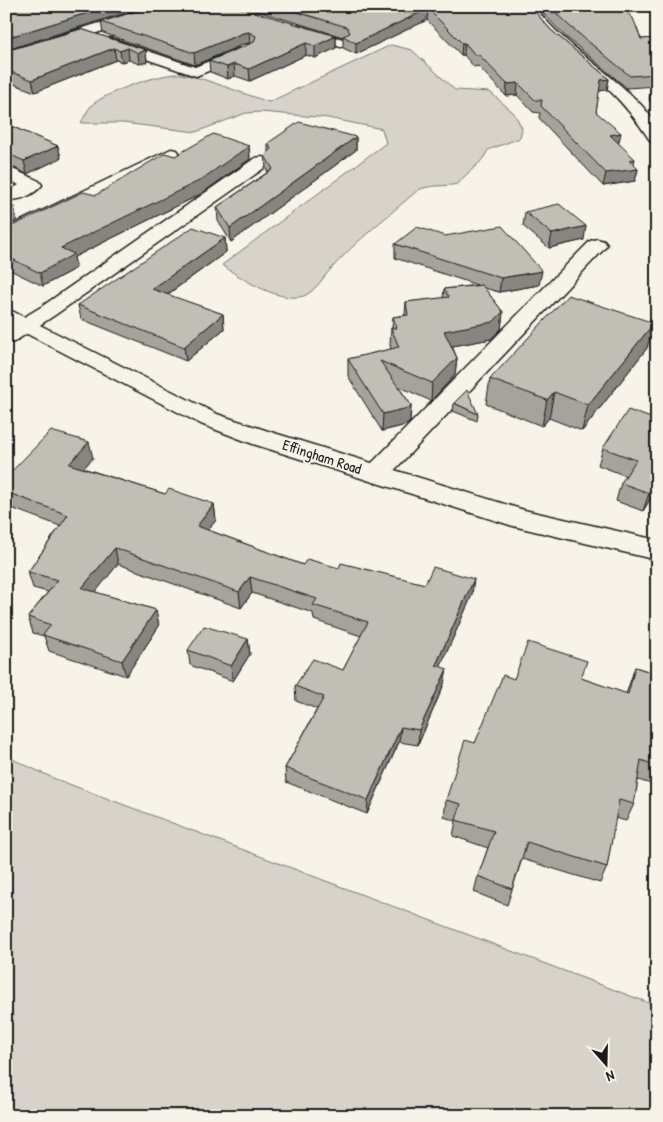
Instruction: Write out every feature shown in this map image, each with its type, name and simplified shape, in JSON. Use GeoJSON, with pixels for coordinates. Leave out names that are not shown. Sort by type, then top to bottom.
{"type":"FeatureCollection","features":[{"type":"Feature","properties":{"kind":"street"},"geometry":{"type":"LineString","coordinates":[[6,57],[80,32],[169,6]]}},
{"type":"Feature","properties":{"kind":"street"},"geometry":{"type":"LineString","coordinates":[[527,6],[548,30],[624,97],[645,120],[657,138]]}},
{"type":"Feature","properties":{"kind":"street"},"geometry":{"type":"LineString","coordinates":[[288,26],[341,43]]}},
{"type":"Feature","properties":{"kind":"street"},"geometry":{"type":"LineString","coordinates":[[80,32],[196,72],[249,49]]}},
{"type":"Feature","properties":{"kind":"street"},"geometry":{"type":"LineString","coordinates":[[624,97],[644,94]]}},
{"type":"Feature","properties":{"kind":"street"},"geometry":{"type":"LineString","coordinates":[[6,236],[171,154]]}},
{"type":"Feature","properties":{"kind":"street"},"geometry":{"type":"LineString","coordinates":[[13,325],[261,162]]}},
{"type":"Feature","properties":{"kind":"street"},"geometry":{"type":"LineString","coordinates":[[6,171],[32,185],[14,195]]}},
{"type":"Feature","properties":{"kind":"street"},"geometry":{"type":"LineString","coordinates":[[376,474],[597,245]]}},
{"type":"Feature","properties":{"kind":"street","name":"Effingham Road"},"geometry":{"type":"LineString","coordinates":[[13,325],[209,419],[262,438],[522,519],[657,550]]}},
{"type":"Feature","properties":{"kind":"shaded area"},"geometry":{"type":"Polygon","coordinates":[[[391,45],[412,50],[455,90],[490,92],[514,113],[522,128],[520,138],[488,150],[478,164],[458,184],[418,190],[361,239],[340,259],[316,287],[304,296],[290,297],[269,292],[248,282],[222,265],[386,143],[382,129],[328,118],[261,112],[246,113],[196,132],[123,123],[81,123],[91,106],[108,95],[134,84],[161,76],[181,74],[191,76],[269,102],[391,45]]]}},
{"type":"Feature","properties":{"kind":"shaded area"},"geometry":{"type":"Polygon","coordinates":[[[6,756],[53,778],[657,1006],[657,1116],[6,1116],[6,756]]]}},
{"type":"Feature","properties":{"kind":"building"},"geometry":{"type":"Polygon","coordinates":[[[23,6],[110,6],[6,38],[6,12],[23,6]]]}},
{"type":"Feature","properties":{"kind":"building"},"geometry":{"type":"Polygon","coordinates":[[[153,6],[234,6],[336,36],[315,46],[306,43],[249,69],[234,64],[227,67],[209,61],[254,42],[256,36],[249,32],[194,53],[101,22],[153,6]]]}},
{"type":"Feature","properties":{"kind":"building"},"geometry":{"type":"Polygon","coordinates":[[[277,6],[397,6],[403,13],[416,13],[418,8],[416,6],[530,6],[551,30],[609,79],[601,80],[596,112],[621,133],[610,135],[635,159],[629,160],[638,169],[606,173],[541,106],[542,100],[535,100],[518,83],[507,84],[479,55],[475,55],[465,43],[462,43],[428,9],[356,43],[343,36],[350,33],[347,27],[277,6]]]}},
{"type":"Feature","properties":{"kind":"building"},"geometry":{"type":"Polygon","coordinates":[[[549,6],[619,6],[633,18],[641,39],[657,38],[657,74],[630,76],[567,24],[549,6]]]}},
{"type":"Feature","properties":{"kind":"building"},"geometry":{"type":"Polygon","coordinates":[[[81,29],[146,50],[138,53],[128,48],[120,51],[114,48],[32,80],[6,70],[6,51],[81,29]]]}},
{"type":"Feature","properties":{"kind":"building"},"geometry":{"type":"Polygon","coordinates":[[[657,87],[657,93],[651,88],[657,87]]]}},
{"type":"Feature","properties":{"kind":"building"},"geometry":{"type":"Polygon","coordinates":[[[299,122],[356,137],[230,228],[217,207],[273,169],[265,156],[271,149],[268,143],[299,122]]]}},
{"type":"Feature","properties":{"kind":"building"},"geometry":{"type":"Polygon","coordinates":[[[6,124],[58,146],[24,161],[6,153],[6,124]]]}},
{"type":"Feature","properties":{"kind":"building"},"geometry":{"type":"Polygon","coordinates":[[[213,134],[249,146],[199,181],[61,248],[74,254],[40,273],[6,256],[6,229],[83,192],[96,195],[165,153],[175,156],[213,134]]]}},
{"type":"Feature","properties":{"kind":"building"},"geometry":{"type":"Polygon","coordinates":[[[6,204],[14,207],[6,212],[6,204]]]}},
{"type":"Feature","properties":{"kind":"building"},"geometry":{"type":"Polygon","coordinates":[[[559,204],[586,226],[552,234],[525,212],[559,204]]]}},
{"type":"Feature","properties":{"kind":"building"},"geometry":{"type":"Polygon","coordinates":[[[502,226],[542,271],[501,278],[395,244],[417,227],[445,236],[502,226]]]}},
{"type":"Feature","properties":{"kind":"building"},"geometry":{"type":"Polygon","coordinates":[[[193,227],[225,238],[152,289],[223,314],[184,347],[78,305],[193,227]]]}},
{"type":"Feature","properties":{"kind":"building"},"geometry":{"type":"Polygon","coordinates":[[[482,285],[503,312],[493,322],[444,331],[457,358],[432,383],[380,361],[411,405],[408,408],[383,414],[348,359],[399,347],[391,328],[397,328],[393,317],[408,315],[406,302],[449,297],[444,289],[482,285]]]}},
{"type":"Feature","properties":{"kind":"building"},"geometry":{"type":"Polygon","coordinates":[[[568,295],[654,323],[588,405],[554,392],[547,400],[490,379],[568,295]]]}},
{"type":"Feature","properties":{"kind":"building"},"geometry":{"type":"Polygon","coordinates":[[[467,390],[478,414],[454,403],[467,390]]]}},
{"type":"Feature","properties":{"kind":"building"},"geometry":{"type":"Polygon","coordinates":[[[628,410],[657,420],[657,479],[649,493],[621,483],[636,460],[603,448],[628,410]]]}},
{"type":"Feature","properties":{"kind":"building"},"geometry":{"type":"Polygon","coordinates":[[[51,431],[89,442],[69,464],[165,494],[169,489],[214,504],[197,526],[303,565],[307,559],[339,568],[341,563],[425,584],[433,567],[474,579],[436,665],[447,669],[419,730],[401,727],[368,800],[285,768],[324,697],[295,686],[313,659],[343,670],[368,622],[313,605],[317,599],[250,577],[239,592],[115,548],[82,588],[156,610],[122,661],[43,635],[51,625],[28,617],[58,580],[28,572],[68,515],[6,492],[6,477],[51,431]]]}},
{"type":"Feature","properties":{"kind":"building"},"geometry":{"type":"Polygon","coordinates":[[[204,626],[248,639],[231,666],[188,650],[204,626]]]}},
{"type":"Feature","properties":{"kind":"building"},"geometry":{"type":"Polygon","coordinates":[[[528,642],[587,661],[581,678],[628,694],[635,667],[657,674],[657,766],[641,760],[634,804],[619,800],[607,867],[527,842],[512,889],[478,876],[494,831],[456,820],[461,804],[446,800],[465,740],[475,743],[503,675],[514,679],[528,642]]]}}]}
